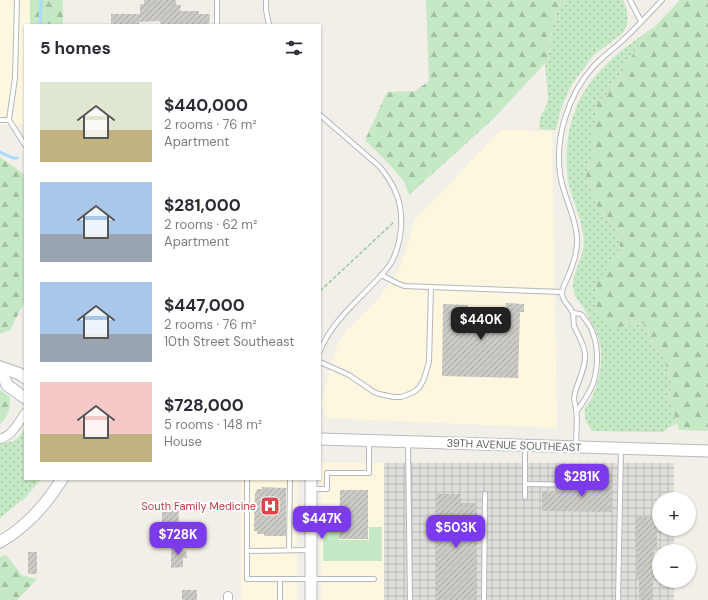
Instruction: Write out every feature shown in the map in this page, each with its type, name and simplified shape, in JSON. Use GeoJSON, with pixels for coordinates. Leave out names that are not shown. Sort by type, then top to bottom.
{"type":"FeatureCollection","features":[{"type":"Feature","properties":{"kind":"main road"},"geometry":{"type":"LineString","coordinates":[[0,367],[20,374],[24,377]]}},
{"type":"Feature","properties":{"kind":"main road"},"geometry":{"type":"LineString","coordinates":[[0,367],[7,385],[24,397]]}},
{"type":"Feature","properties":{"kind":"main road","name":"39TH AVENUE SOUTHEAST"},"geometry":{"type":"LineString","coordinates":[[321,439],[708,451]]}},
{"type":"Feature","properties":{"kind":"main road"},"geometry":{"type":"LineString","coordinates":[[0,542],[30,520],[45,504],[61,480]]}},
{"type":"Feature","properties":{"kind":"main road"},"geometry":{"type":"LineString","coordinates":[[310,600],[311,484]]}},
{"type":"Feature","properties":{"kind":"street"},"geometry":{"type":"LineString","coordinates":[[0,438],[5,437],[14,429],[24,414]]}},
{"type":"Feature","properties":{"kind":"lane"},"geometry":{"type":"LineString","coordinates":[[17,0],[15,78],[9,120],[24,143]]}},
{"type":"Feature","properties":{"kind":"lane"},"geometry":{"type":"LineString","coordinates":[[217,0],[217,24]]}},
{"type":"Feature","properties":{"kind":"lane"},"geometry":{"type":"LineString","coordinates":[[266,0],[269,24]]}},
{"type":"Feature","properties":{"kind":"lane"},"geometry":{"type":"LineString","coordinates":[[630,0],[641,21]]}},
{"type":"Feature","properties":{"kind":"lane"},"geometry":{"type":"LineString","coordinates":[[576,446],[576,411],[574,396],[583,372],[585,353],[574,326],[573,313],[563,298],[562,292],[574,262],[577,243],[577,233],[562,186],[560,174],[560,148],[564,121],[572,100],[593,66],[622,41],[662,0]]}},
{"type":"Feature","properties":{"kind":"lane"},"geometry":{"type":"LineString","coordinates":[[321,116],[379,166],[385,173],[395,189],[401,216],[401,229],[398,247],[390,265],[336,324],[321,349]]}},
{"type":"Feature","properties":{"kind":"lane"},"geometry":{"type":"LineString","coordinates":[[0,120],[9,120]]}},
{"type":"Feature","properties":{"kind":"lane"},"geometry":{"type":"LineString","coordinates":[[381,276],[404,286],[562,292]]}},
{"type":"Feature","properties":{"kind":"lane"},"geometry":{"type":"LineString","coordinates":[[321,362],[349,375],[374,392],[387,396],[401,397],[412,393],[419,388],[424,379],[429,362],[432,287]]}},
{"type":"Feature","properties":{"kind":"lane"},"geometry":{"type":"LineString","coordinates":[[573,313],[581,314],[589,325],[594,336],[597,356],[593,384],[587,396],[576,411]]}},
{"type":"Feature","properties":{"kind":"lane"},"geometry":{"type":"LineString","coordinates":[[311,484],[327,489],[327,473],[369,473],[369,441]]}},
{"type":"Feature","properties":{"kind":"lane"},"geometry":{"type":"LineString","coordinates":[[408,442],[410,600]]}},
{"type":"Feature","properties":{"kind":"lane"},"geometry":{"type":"LineString","coordinates":[[525,445],[525,497]]}},
{"type":"Feature","properties":{"kind":"lane"},"geometry":{"type":"LineString","coordinates":[[618,600],[621,448]]}},
{"type":"Feature","properties":{"kind":"lane"},"geometry":{"type":"LineString","coordinates":[[247,480],[247,579],[374,579]]}},
{"type":"Feature","properties":{"kind":"lane"},"geometry":{"type":"LineString","coordinates":[[289,550],[290,480]]}},
{"type":"Feature","properties":{"kind":"lane"},"geometry":{"type":"LineString","coordinates":[[525,484],[589,485]]}},
{"type":"Feature","properties":{"kind":"lane"},"geometry":{"type":"LineString","coordinates":[[484,600],[485,494]]}},
{"type":"Feature","properties":{"kind":"lane"},"geometry":{"type":"LineString","coordinates":[[247,551],[311,550]]}},
{"type":"Feature","properties":{"kind":"lane"},"geometry":{"type":"LineString","coordinates":[[280,579],[280,600]]}},
{"type":"Feature","properties":{"kind":"path"},"geometry":{"type":"LineString","coordinates":[[321,290],[401,216]]}},
{"type":"Feature","properties":{"kind":"shaded area"},"geometry":{"type":"Polygon","coordinates":[[[0,0],[34,0],[33,24],[24,24],[24,125],[0,125],[0,0]]]}},
{"type":"Feature","properties":{"kind":"shaded area"},"geometry":{"type":"Polygon","coordinates":[[[501,130],[552,131],[557,428],[327,418],[322,404],[337,346],[348,329],[378,300],[400,268],[415,220],[501,130]]]}},
{"type":"Feature","properties":{"kind":"shaded area"},"geometry":{"type":"Polygon","coordinates":[[[321,463],[384,463],[384,600],[321,600],[321,463]]]}},
{"type":"Feature","properties":{"kind":"shaded area"},"geometry":{"type":"Polygon","coordinates":[[[384,463],[674,463],[674,492],[652,492],[652,536],[674,536],[674,544],[652,544],[652,588],[674,588],[674,600],[384,600],[384,463]]]}},
{"type":"Feature","properties":{"kind":"shaded area"},"geometry":{"type":"Polygon","coordinates":[[[241,480],[297,480],[297,600],[241,600],[241,480]]]}},
{"type":"Feature","properties":{"kind":"green space"},"geometry":{"type":"Polygon","coordinates":[[[30,0],[63,0],[63,24],[30,24],[30,0]]]}},
{"type":"Feature","properties":{"kind":"green space"},"geometry":{"type":"Polygon","coordinates":[[[426,0],[567,0],[561,3],[553,22],[548,60],[493,119],[409,195],[403,180],[365,140],[387,92],[415,91],[429,81],[426,0]]]}},
{"type":"Feature","properties":{"kind":"green space"},"geometry":{"type":"Polygon","coordinates":[[[567,0],[623,0],[627,12],[627,25],[623,33],[594,55],[572,84],[561,108],[556,130],[539,129],[540,117],[546,107],[548,99],[545,63],[548,60],[553,22],[561,3],[567,0]]]}},
{"type":"Feature","properties":{"kind":"green space"},"geometry":{"type":"Polygon","coordinates":[[[680,0],[708,0],[708,431],[679,430],[669,397],[671,383],[663,354],[656,350],[643,323],[613,328],[597,315],[596,283],[620,248],[617,228],[596,205],[586,176],[592,158],[593,134],[597,104],[611,89],[642,40],[680,0]]]}},
{"type":"Feature","properties":{"kind":"green space"},"geometry":{"type":"Polygon","coordinates":[[[654,27],[642,40],[611,89],[597,104],[592,158],[586,176],[596,205],[617,228],[620,248],[613,260],[613,328],[643,323],[656,350],[663,354],[671,383],[669,397],[677,423],[662,432],[592,431],[586,420],[585,408],[593,395],[597,384],[601,362],[601,351],[595,328],[576,296],[573,288],[574,276],[582,254],[584,242],[580,218],[568,180],[568,138],[571,122],[576,109],[583,93],[591,82],[620,52],[654,27]]]}},
{"type":"Feature","properties":{"kind":"green space"},"geometry":{"type":"Polygon","coordinates":[[[0,157],[24,174],[24,303],[10,330],[0,334],[0,157]]]}},
{"type":"Feature","properties":{"kind":"green space"},"geometry":{"type":"Polygon","coordinates":[[[0,390],[10,397],[10,405],[5,418],[0,424],[0,390]]]}},
{"type":"Feature","properties":{"kind":"green space"},"geometry":{"type":"Polygon","coordinates":[[[24,430],[24,480],[40,480],[26,497],[0,518],[0,443],[13,441],[20,436],[24,430]]]}},
{"type":"Feature","properties":{"kind":"green space"},"geometry":{"type":"Polygon","coordinates":[[[323,506],[339,506],[339,540],[369,540],[369,527],[382,527],[382,561],[323,561],[323,506]]]}},
{"type":"Feature","properties":{"kind":"green space"},"geometry":{"type":"Polygon","coordinates":[[[6,555],[22,575],[37,579],[17,600],[0,600],[0,557],[6,555]]]}},
{"type":"Feature","properties":{"kind":"building"},"geometry":{"type":"Polygon","coordinates":[[[144,0],[176,0],[177,5],[181,5],[180,11],[199,11],[199,14],[210,14],[209,24],[160,24],[160,21],[139,22],[139,24],[111,24],[111,14],[140,14],[140,4],[144,4],[144,0]]]}},
{"type":"Feature","properties":{"kind":"building"},"geometry":{"type":"Polygon","coordinates":[[[506,303],[524,304],[524,312],[520,312],[518,378],[442,376],[443,304],[468,305],[468,307],[506,308],[506,303]]]}},
{"type":"Feature","properties":{"kind":"building"},"geometry":{"type":"Polygon","coordinates":[[[594,473],[612,474],[611,512],[542,511],[542,491],[594,492],[594,473]]]}},
{"type":"Feature","properties":{"kind":"building","name":"South Family Medicine"},"geometry":{"type":"Polygon","coordinates":[[[262,487],[286,488],[286,536],[264,536],[264,534],[257,534],[257,531],[254,531],[255,493],[257,489],[262,489],[262,487]]]}},
{"type":"Feature","properties":{"kind":"building"},"geometry":{"type":"Polygon","coordinates":[[[340,490],[368,490],[368,539],[339,539],[340,490]]]}},
{"type":"Feature","properties":{"kind":"building"},"geometry":{"type":"Polygon","coordinates":[[[436,494],[461,494],[461,503],[477,503],[477,600],[436,600],[436,494]]]}},
{"type":"Feature","properties":{"kind":"building"},"geometry":{"type":"Polygon","coordinates":[[[178,503],[179,522],[162,522],[162,504],[178,503]]]}},
{"type":"Feature","properties":{"kind":"building"},"geometry":{"type":"Polygon","coordinates":[[[635,517],[652,517],[652,536],[657,536],[657,544],[652,544],[653,600],[639,600],[637,550],[635,550],[635,517]]]}},
{"type":"Feature","properties":{"kind":"building"},"geometry":{"type":"Polygon","coordinates":[[[171,545],[183,545],[183,551],[186,551],[187,558],[183,558],[183,567],[171,568],[171,545]]]}},
{"type":"Feature","properties":{"kind":"building"},"geometry":{"type":"Polygon","coordinates":[[[28,552],[37,552],[37,574],[28,574],[28,552]]]}},
{"type":"Feature","properties":{"kind":"building"},"geometry":{"type":"Polygon","coordinates":[[[182,590],[197,590],[197,600],[182,600],[182,590]]]}},
{"type":"Feature","properties":{"kind":"waterway"},"geometry":{"type":"LineString","coordinates":[[40,24],[41,0]]}},
{"type":"Feature","properties":{"kind":"waterway"},"geometry":{"type":"LineString","coordinates":[[0,152],[13,158],[17,158]]}},
{"type":"Feature","properties":{"kind":"place","name":"South Family Medicine"},"geometry":{"type":"Point","coordinates":[270,506]}}]}
